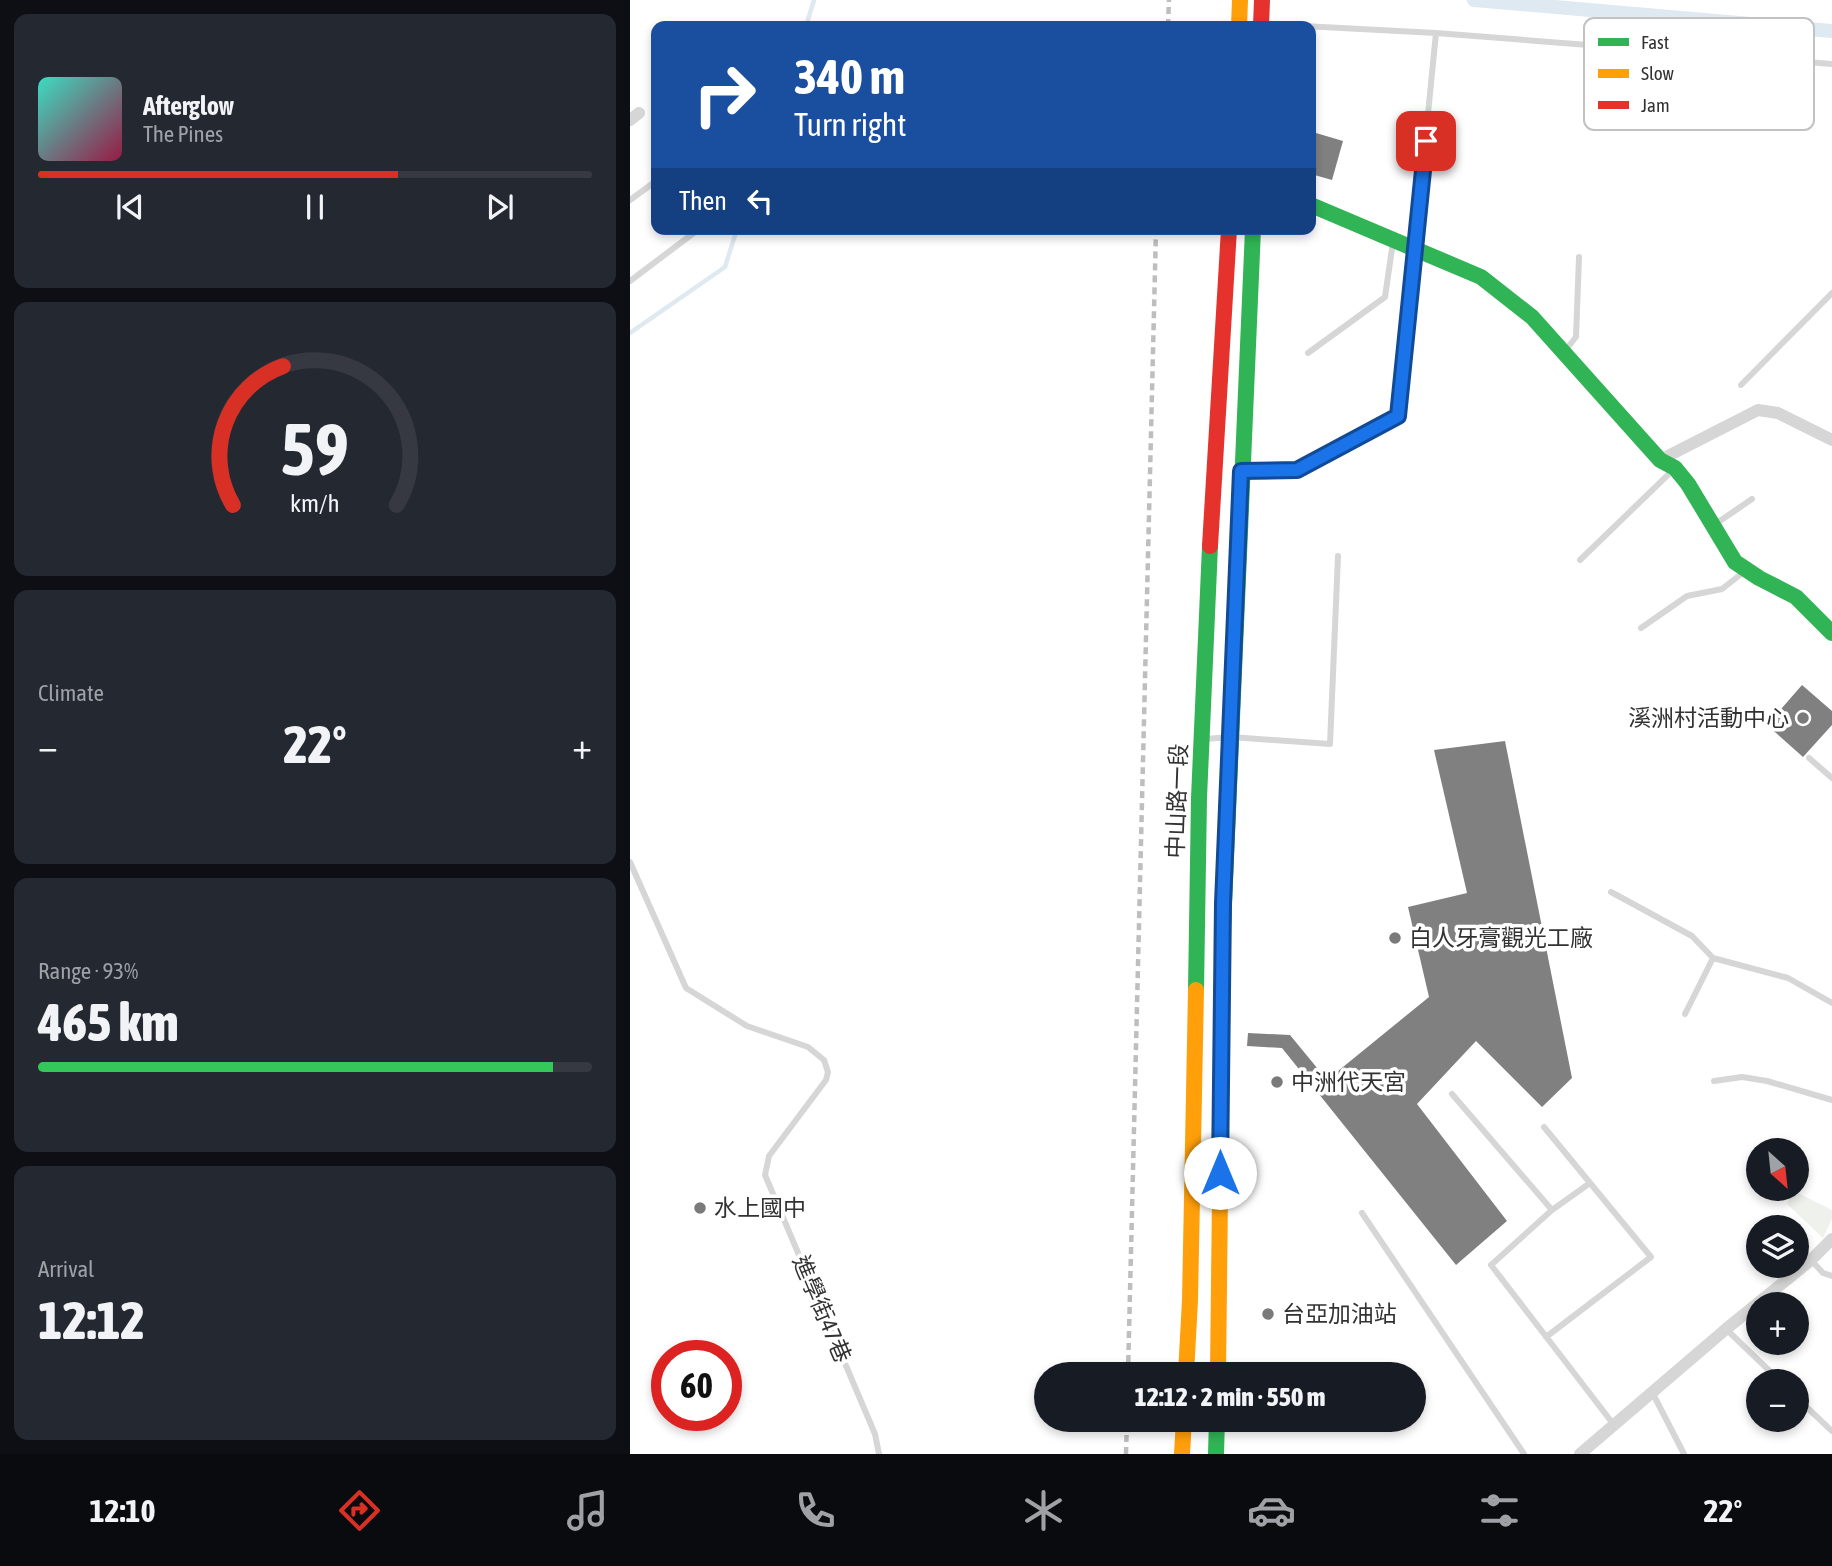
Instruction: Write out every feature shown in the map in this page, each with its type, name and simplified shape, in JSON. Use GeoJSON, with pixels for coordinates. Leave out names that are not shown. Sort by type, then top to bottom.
{"type":"FeatureCollection","features":[{"type":"Feature","properties":{"kind":"main road"},"geometry":{"type":"LineString","coordinates":[[1239,21],[1240,0]]}},
{"type":"Feature","properties":{"kind":"main road"},"geometry":{"type":"LineString","coordinates":[[1261,21],[1262,0]]}},
{"type":"Feature","properties":{"kind":"main road"},"geometry":{"type":"LineString","coordinates":[[1316,207],[1481,277],[1532,317],[1660,460],[1675,468],[1688,484],[1735,562],[1796,597],[1832,633]]}},
{"type":"Feature","properties":{"kind":"main road","name":"中山路一段"},"geometry":{"type":"LineString","coordinates":[[1186,1362],[1202,739],[1214,448],[1229,235]]}},
{"type":"Feature","properties":{"kind":"main road"},"geometry":{"type":"LineString","coordinates":[[1217,1362],[1223,903],[1253,235]]}},
{"type":"Feature","properties":{"kind":"main road"},"geometry":{"type":"LineString","coordinates":[[1189,1300],[1219,1305]]}},
{"type":"Feature","properties":{"kind":"main road"},"geometry":{"type":"LineString","coordinates":[[1182,1454],[1183,1432]]}},
{"type":"Feature","properties":{"kind":"main road"},"geometry":{"type":"LineString","coordinates":[[1216,1454],[1217,1432]]}},
{"type":"Feature","properties":{"kind":"street"},"geometry":{"type":"LineString","coordinates":[[1660,460],[1758,410],[1778,413],[1832,440]]}},
{"type":"Feature","properties":{"kind":"street"},"geometry":{"type":"LineString","coordinates":[[1580,1454],[1726,1329],[1811,1261],[1832,1239]]}},
{"type":"Feature","properties":{"kind":"lane"},"geometry":{"type":"LineString","coordinates":[[1316,28],[1436,33],[1584,45]]}},
{"type":"Feature","properties":{"kind":"lane"},"geometry":{"type":"LineString","coordinates":[[1241,471],[1297,470],[1398,416],[1436,33]]}},
{"type":"Feature","properties":{"kind":"lane"},"geometry":{"type":"LineString","coordinates":[[1814,63],[1832,64]]}},
{"type":"Feature","properties":{"kind":"lane"},"geometry":{"type":"LineString","coordinates":[[630,200],[651,185]]}},
{"type":"Feature","properties":{"kind":"lane"},"geometry":{"type":"LineString","coordinates":[[630,281],[691,235]]}},
{"type":"Feature","properties":{"kind":"lane"},"geometry":{"type":"LineString","coordinates":[[1308,354],[1385,297],[1393,240]]}},
{"type":"Feature","properties":{"kind":"lane"},"geometry":{"type":"LineString","coordinates":[[1564,352],[1576,337],[1579,257]]}},
{"type":"Feature","properties":{"kind":"lane"},"geometry":{"type":"LineString","coordinates":[[1741,385],[1832,293]]}},
{"type":"Feature","properties":{"kind":"lane"},"geometry":{"type":"LineString","coordinates":[[1580,560],[1675,468]]}},
{"type":"Feature","properties":{"kind":"lane"},"geometry":{"type":"LineString","coordinates":[[1712,526],[1752,499]]}},
{"type":"Feature","properties":{"kind":"lane"},"geometry":{"type":"LineString","coordinates":[[1202,739],[1230,737],[1330,744],[1338,556]]}},
{"type":"Feature","properties":{"kind":"lane"},"geometry":{"type":"LineString","coordinates":[[1642,628],[1687,596],[1722,589],[1746,570]]}},
{"type":"Feature","properties":{"kind":"lane"},"geometry":{"type":"LineString","coordinates":[[1809,758],[1832,778]]}},
{"type":"Feature","properties":{"kind":"lane","name":"進學街47巷"},"geometry":{"type":"LineString","coordinates":[[630,862],[686,988],[747,1026],[808,1047],[824,1060],[828,1072],[826,1080],[769,1156],[765,1175],[875,1434],[879,1454]]}},
{"type":"Feature","properties":{"kind":"lane"},"geometry":{"type":"LineString","coordinates":[[1611,892],[1692,936],[1713,958],[1788,978],[1832,1003]]}},
{"type":"Feature","properties":{"kind":"lane"},"geometry":{"type":"LineString","coordinates":[[1685,1014],[1713,958]]}},
{"type":"Feature","properties":{"kind":"lane"},"geometry":{"type":"LineString","coordinates":[[1714,1082],[1742,1077],[1767,1081],[1832,1100]]}},
{"type":"Feature","properties":{"kind":"lane"},"geometry":{"type":"LineString","coordinates":[[1451,1094],[1552,1210]]}},
{"type":"Feature","properties":{"kind":"lane"},"geometry":{"type":"LineString","coordinates":[[1544,1127],[1651,1257],[1546,1337]]}},
{"type":"Feature","properties":{"kind":"lane"},"geometry":{"type":"LineString","coordinates":[[1590,1183],[1552,1210],[1491,1265],[1614,1425]]}},
{"type":"Feature","properties":{"kind":"lane"},"geometry":{"type":"LineString","coordinates":[[1362,1213],[1524,1454]]}},
{"type":"Feature","properties":{"kind":"lane"},"geometry":{"type":"LineString","coordinates":[[1811,1261],[1824,1273],[1832,1276]]}},
{"type":"Feature","properties":{"kind":"lane"},"geometry":{"type":"LineString","coordinates":[[1726,1329],[1768,1369]]}},
{"type":"Feature","properties":{"kind":"lane"},"geometry":{"type":"LineString","coordinates":[[1652,1392],[1684,1454]]}},
{"type":"Feature","properties":{"kind":"lane"},"geometry":{"type":"LineString","coordinates":[[1809,1409],[1832,1431]]}},
{"type":"Feature","properties":{"kind":"shaded area"},"geometry":{"type":"Polygon","coordinates":[[[1810,1199],[1832,1210],[1832,1219],[1823,1238],[1809,1225],[1809,1215],[1799,1215],[1787,1204],[1789,1201],[1810,1199]]]}},
{"type":"Feature","properties":{"kind":"building"},"geometry":{"type":"Polygon","coordinates":[[[1316,133],[1343,141],[1332,180],[1316,175],[1316,133]]]}},
{"type":"Feature","properties":{"kind":"building","name":"溪洲村活動中心"},"geometry":{"type":"Polygon","coordinates":[[[1802,685],[1832,711],[1832,725],[1803,757],[1767,725],[1802,685]]]}},
{"type":"Feature","properties":{"kind":"building"},"geometry":{"type":"Polygon","coordinates":[[[1505,741],[1572,1078],[1542,1107],[1476,1041],[1417,1104],[1507,1221],[1456,1265],[1282,1048],[1247,1046],[1248,1033],[1290,1035],[1327,1080],[1429,997],[1408,907],[1467,893],[1434,750],[1505,741]]]}},
{"type":"Feature","properties":{"kind":"waterway"},"geometry":{"type":"LineString","coordinates":[[808,21],[814,0]]}},
{"type":"Feature","properties":{"kind":"waterway"},"geometry":{"type":"LineString","coordinates":[[1474,0],[1682,18]]}},
{"type":"Feature","properties":{"kind":"waterway"},"geometry":{"type":"LineString","coordinates":[[1814,29],[1832,31]]}},
{"type":"Feature","properties":{"kind":"waterway"},"geometry":{"type":"LineString","coordinates":[[630,333],[725,267],[735,235]]}},
{"type":"Feature","properties":{"kind":"railway"},"geometry":{"type":"LineString","coordinates":[[1168,21],[1169,0]]}},
{"type":"Feature","properties":{"kind":"railway"},"geometry":{"type":"LineString","coordinates":[[1128,1362],[1156,235]]}},
{"type":"Feature","properties":{"kind":"railway"},"geometry":{"type":"LineString","coordinates":[[1126,1454],[1127,1432]]}},
{"type":"Feature","properties":{"kind":"traffic: fast"},"geometry":{"type":"LineString","coordinates":[[1316,207],[1481,277],[1532,317],[1660,460],[1675,468],[1688,484],[1735,562],[1796,597],[1832,633]]}},
{"type":"Feature","properties":{"kind":"traffic: fast"},"geometry":{"type":"LineString","coordinates":[[1223,928],[1253,235]]}},
{"type":"Feature","properties":{"kind":"traffic: fast"},"geometry":{"type":"LineString","coordinates":[[1196,990],[1199,798],[1210,546]]}},
{"type":"Feature","properties":{"kind":"traffic: fast"},"geometry":{"type":"LineString","coordinates":[[1216,1454],[1217,1432]]}},
{"type":"Feature","properties":{"kind":"traffic: slow"},"geometry":{"type":"LineString","coordinates":[[1239,21],[1240,0]]}},
{"type":"Feature","properties":{"kind":"traffic: slow"},"geometry":{"type":"LineString","coordinates":[[1218,1362],[1223,928]]}},
{"type":"Feature","properties":{"kind":"traffic: slow"},"geometry":{"type":"LineString","coordinates":[[1187,1362],[1196,990]]}},
{"type":"Feature","properties":{"kind":"traffic: slow"},"geometry":{"type":"LineString","coordinates":[[1182,1454],[1183,1432]]}},
{"type":"Feature","properties":{"kind":"traffic: jam"},"geometry":{"type":"LineString","coordinates":[[1261,21],[1262,0]]}},
{"type":"Feature","properties":{"kind":"traffic: jam"},"geometry":{"type":"LineString","coordinates":[[1210,546],[1229,235]]}},
{"type":"Feature","properties":{"kind":"place","name":"溪洲村活動中心"},"geometry":{"type":"Point","coordinates":[1803,718]}},
{"type":"Feature","properties":{"kind":"place","name":"白人牙膏觀光工廠"},"geometry":{"type":"Point","coordinates":[1395,938]}},
{"type":"Feature","properties":{"kind":"place","name":"中洲代天宮"},"geometry":{"type":"Point","coordinates":[1277,1082]}},
{"type":"Feature","properties":{"kind":"place","name":"水上國中"},"geometry":{"type":"Point","coordinates":[700,1208]}},
{"type":"Feature","properties":{"kind":"place","name":"台亞加油站"},"geometry":{"type":"Point","coordinates":[1268,1314]}},
{"type":"Feature","properties":{"kind":"route"},"geometry":{"type":"LineString","coordinates":[[1220,1173],[1223,903],[1241,471],[1297,470],[1398,416],[1426,141]]}}]}
